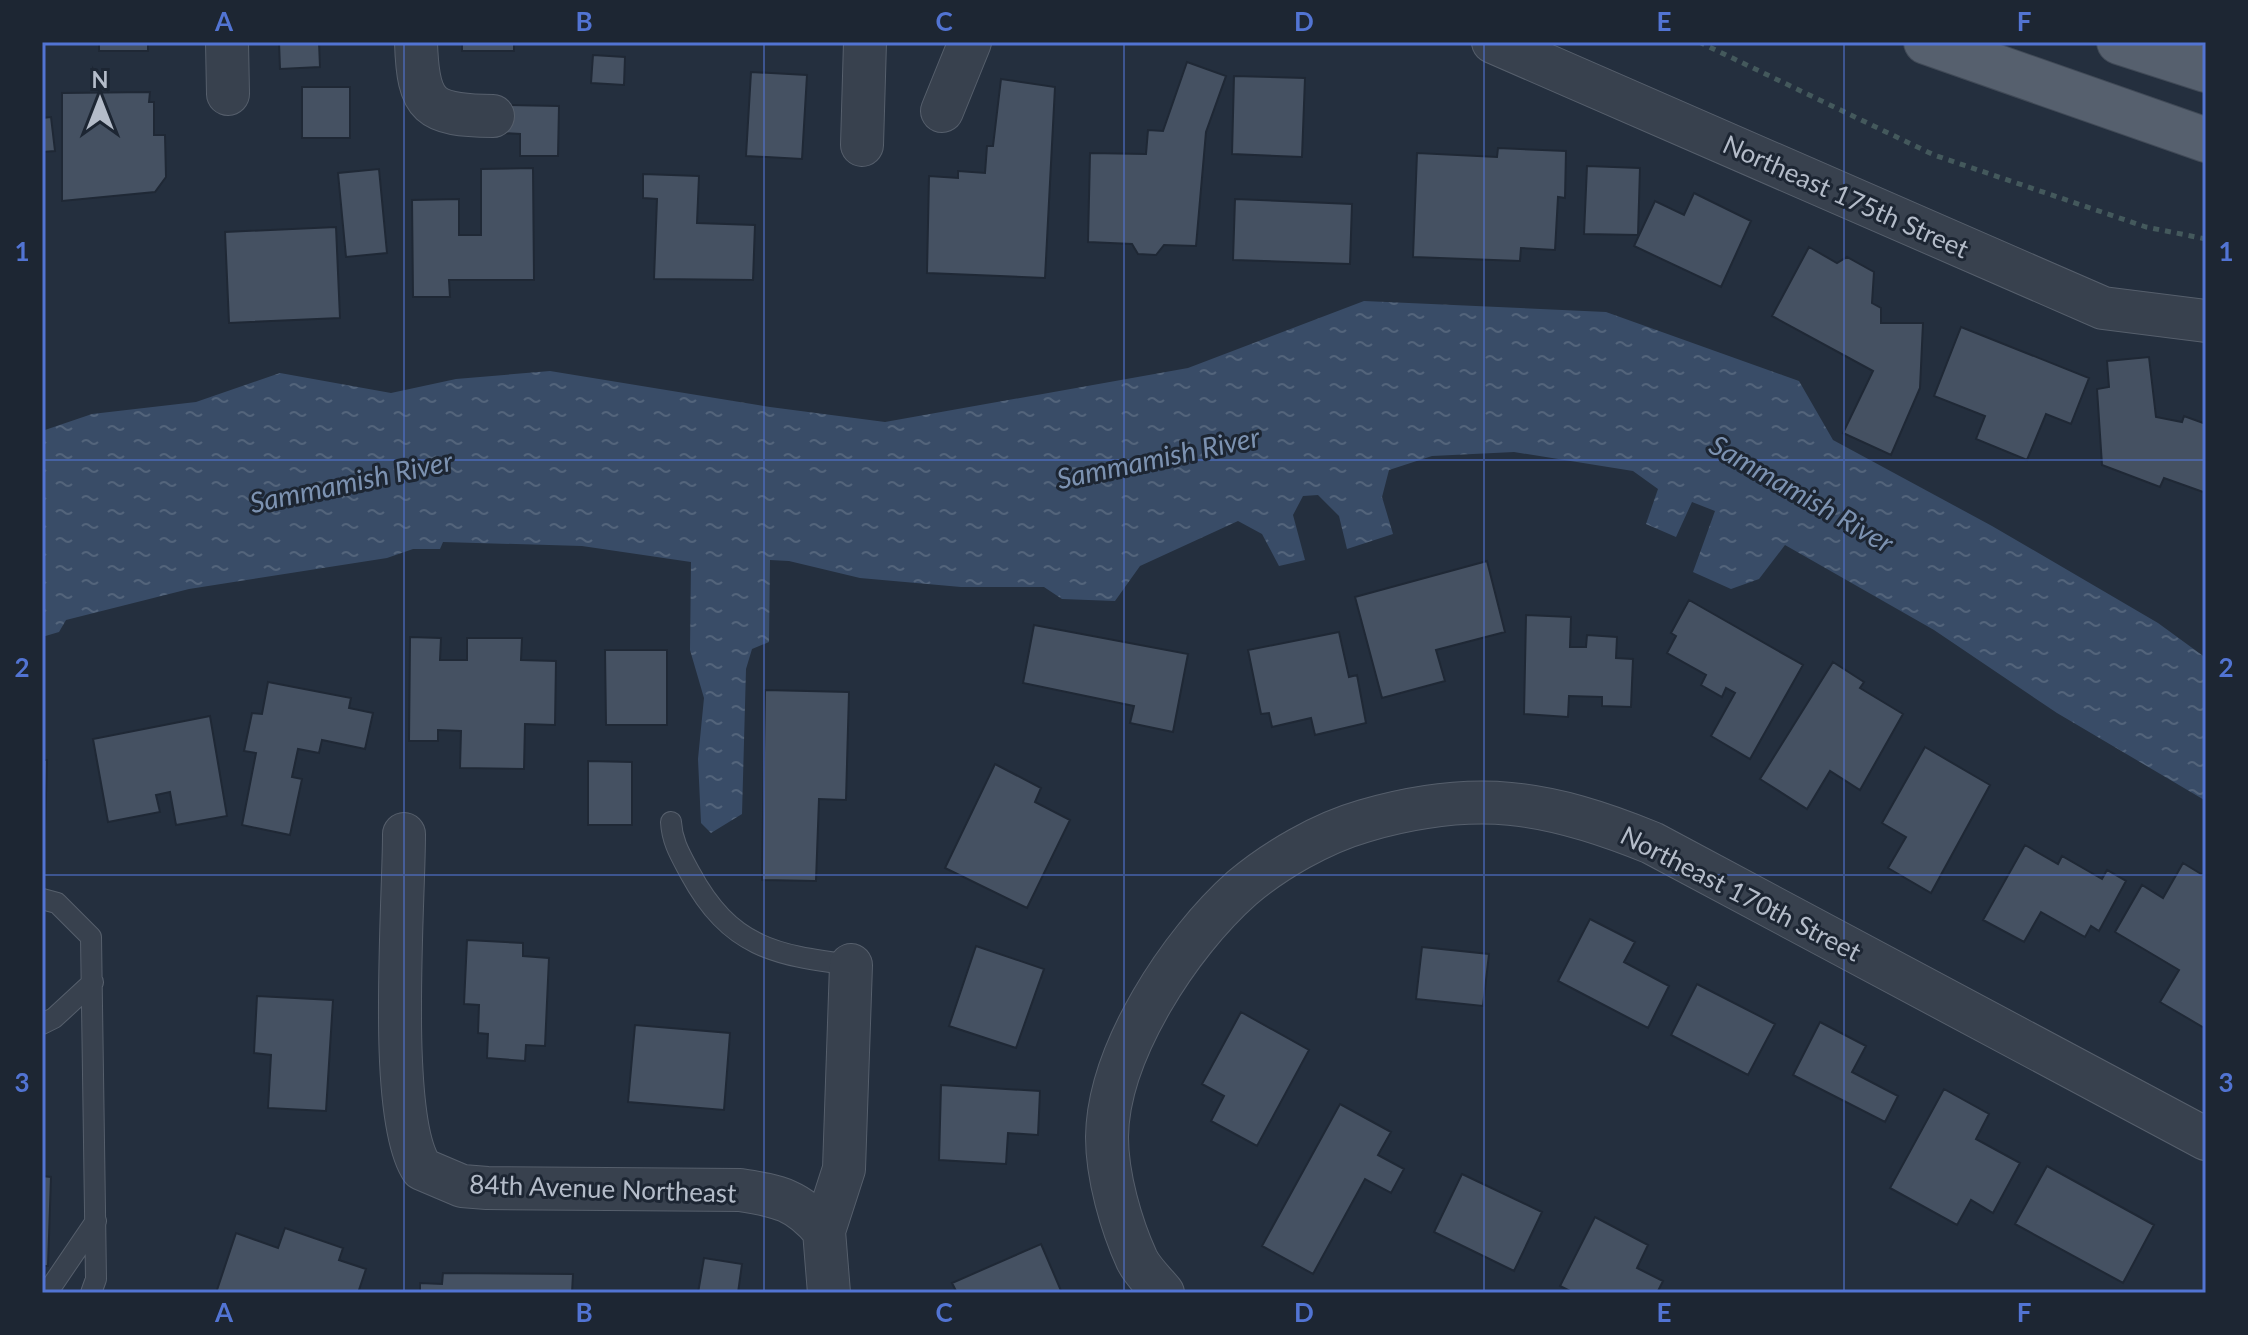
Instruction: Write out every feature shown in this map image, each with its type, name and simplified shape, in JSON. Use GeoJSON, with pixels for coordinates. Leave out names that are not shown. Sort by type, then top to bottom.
{"type":"FeatureCollection","features":[{"type":"Feature","properties":{"kind":"main road"},"geometry":{"type":"LineString","coordinates":[[1926,42],[2206,140]]}},
{"type":"Feature","properties":{"kind":"main road"},"geometry":{"type":"LineString","coordinates":[[2119,42],[2206,70]]}},
{"type":"Feature","properties":{"kind":"main road"},"geometry":{"type":"LineString","coordinates":[[2123,111],[2165,108],[2206,116]]}},
{"type":"Feature","properties":{"kind":"street"},"geometry":{"type":"LineString","coordinates":[[227,42],[228,94]]}},
{"type":"Feature","properties":{"kind":"street"},"geometry":{"type":"LineString","coordinates":[[416,42],[417,75],[422,89],[437,109],[450,115],[493,116]]}},
{"type":"Feature","properties":{"kind":"street"},"geometry":{"type":"LineString","coordinates":[[862,145],[865,42]]}},
{"type":"Feature","properties":{"kind":"street"},"geometry":{"type":"LineString","coordinates":[[942,111],[970,42]]}},
{"type":"Feature","properties":{"kind":"street","name":"Northeast 175th Street"},"geometry":{"type":"LineString","coordinates":[[1493,42],[2103,308],[2206,321]]}},
{"type":"Feature","properties":{"kind":"street","name":"Northeast 170th Street"},"geometry":{"type":"LineString","coordinates":[[1151,1278],[1118,1205],[1107,1138],[1113,1091],[1130,1037],[1195,937],[1243,887],[1310,843],[1361,822],[1419,807],[1476,800],[1535,805],[1597,820],[1652,843],[2206,1139]]}},
{"type":"Feature","properties":{"kind":"street","name":"84th Avenue Northeast"},"geometry":{"type":"LineString","coordinates":[[404,834],[401,1071],[408,1137],[422,1169],[462,1186],[487,1188],[754,1193],[793,1202],[808,1212],[824,1231]]}},
{"type":"Feature","properties":{"kind":"street"},"geometry":{"type":"LineString","coordinates":[[829,1293],[824,1231],[844,1169],[851,965]]}},
{"type":"Feature","properties":{"kind":"lane"},"geometry":{"type":"LineString","coordinates":[[671,822],[672,838],[707,904],[743,937],[789,957],[851,965]]}},
{"type":"Feature","properties":{"kind":"lane"},"geometry":{"type":"LineString","coordinates":[[42,899],[57,903],[91,937],[96,1221],[96,1279],[91,1293]]}},
{"type":"Feature","properties":{"kind":"lane"},"geometry":{"type":"LineString","coordinates":[[42,1024],[54,1018],[93,982]]}},
{"type":"Feature","properties":{"kind":"lane"},"geometry":{"type":"LineString","coordinates":[[47,1293],[96,1221]]}},
{"type":"Feature","properties":{"kind":"path"},"geometry":{"type":"LineString","coordinates":[[1699,42],[1934,155],[2146,227],[2206,239]]}},
{"type":"Feature","properties":{"kind":"water","name":"Sammamish River"},"geometry":{"type":"Polygon","coordinates":[[[1364,301],[1606,312],[1799,381],[1833,440],[1992,526],[2158,623],[2206,658],[2206,801],[2057,713],[1934,630],[1785,545],[1759,579],[1731,589],[1693,572],[1715,511],[1692,502],[1676,537],[1646,524],[1658,489],[1633,471],[1514,452],[1432,456],[1389,470],[1382,497],[1393,534],[1347,549],[1339,516],[1318,495],[1303,496],[1293,515],[1305,560],[1279,566],[1262,534],[1238,521],[1140,566],[1115,601],[1062,599],[1044,587],[961,587],[860,578],[789,561],[770,560],[769,642],[752,649],[746,669],[742,814],[711,833],[701,823],[698,759],[704,698],[690,650],[691,562],[582,546],[443,542],[440,549],[413,549],[387,558],[189,589],[66,620],[59,632],[42,637],[42,431],[92,414],[196,402],[280,373],[391,393],[456,379],[550,371],[770,407],[885,422],[1188,368],[1364,301]]]}},
{"type":"Feature","properties":{"kind":"building"},"geometry":{"type":"Polygon","coordinates":[[[99,42],[148,42],[148,51],[99,51],[99,42]]]}},
{"type":"Feature","properties":{"kind":"building"},"geometry":{"type":"Polygon","coordinates":[[[279,42],[319,42],[320,67],[280,69],[279,42]]]}},
{"type":"Feature","properties":{"kind":"building"},"geometry":{"type":"Polygon","coordinates":[[[462,42],[514,42],[514,51],[462,51],[462,42]]]}},
{"type":"Feature","properties":{"kind":"building"},"geometry":{"type":"Polygon","coordinates":[[[593,55],[625,57],[624,85],[591,83],[593,55]]]}},
{"type":"Feature","properties":{"kind":"building"},"geometry":{"type":"Polygon","coordinates":[[[1187,62],[1226,76],[1206,132],[1196,246],[1164,245],[1156,255],[1138,254],[1132,244],[1088,242],[1090,153],[1146,154],[1148,130],[1163,131],[1187,62]]]}},
{"type":"Feature","properties":{"kind":"building"},"geometry":{"type":"Polygon","coordinates":[[[751,72],[807,75],[802,159],[746,156],[751,72]]]}},
{"type":"Feature","properties":{"kind":"building"},"geometry":{"type":"Polygon","coordinates":[[[1234,76],[1305,78],[1302,157],[1232,154],[1234,76]]]}},
{"type":"Feature","properties":{"kind":"building"},"geometry":{"type":"Polygon","coordinates":[[[1001,79],[1055,87],[1045,278],[927,273],[929,176],[958,178],[958,171],[985,173],[987,146],[993,146],[1001,79]]]}},
{"type":"Feature","properties":{"kind":"building"},"geometry":{"type":"Polygon","coordinates":[[[302,87],[350,87],[350,138],[302,138],[302,87]]]}},
{"type":"Feature","properties":{"kind":"building"},"geometry":{"type":"Polygon","coordinates":[[[150,92],[149,102],[154,102],[154,135],[165,135],[166,177],[155,192],[62,201],[62,93],[150,92]]]}},
{"type":"Feature","properties":{"kind":"building"},"geometry":{"type":"Polygon","coordinates":[[[501,105],[559,106],[558,156],[520,156],[520,134],[501,133],[501,105]]]}},
{"type":"Feature","properties":{"kind":"building"},"geometry":{"type":"Polygon","coordinates":[[[51,117],[55,151],[42,152],[42,118],[51,117]]]}},
{"type":"Feature","properties":{"kind":"building"},"geometry":{"type":"Polygon","coordinates":[[[1498,148],[1566,151],[1565,198],[1558,197],[1555,250],[1521,248],[1520,261],[1413,257],[1417,153],[1497,157],[1498,148]]]}},
{"type":"Feature","properties":{"kind":"building"},"geometry":{"type":"Polygon","coordinates":[[[1587,166],[1640,168],[1638,235],[1584,234],[1587,166]]]}},
{"type":"Feature","properties":{"kind":"building"},"geometry":{"type":"Polygon","coordinates":[[[533,168],[534,280],[449,280],[450,297],[413,297],[412,200],[459,199],[459,235],[481,235],[481,169],[533,168]]]}},
{"type":"Feature","properties":{"kind":"building"},"geometry":{"type":"Polygon","coordinates":[[[379,169],[387,253],[346,257],[338,173],[379,169]]]}},
{"type":"Feature","properties":{"kind":"building"},"geometry":{"type":"Polygon","coordinates":[[[643,174],[699,176],[697,223],[755,225],[753,280],[654,279],[657,199],[643,198],[643,174]]]}},
{"type":"Feature","properties":{"kind":"building"},"geometry":{"type":"Polygon","coordinates":[[[1694,193],[1751,221],[1721,287],[1634,246],[1655,201],[1684,215],[1694,193]]]}},
{"type":"Feature","properties":{"kind":"building"},"geometry":{"type":"Polygon","coordinates":[[[1235,199],[1352,204],[1350,264],[1233,260],[1235,199]]]}},
{"type":"Feature","properties":{"kind":"building"},"geometry":{"type":"Polygon","coordinates":[[[336,227],[340,318],[229,323],[225,232],[336,227]]]}},
{"type":"Feature","properties":{"kind":"building"},"geometry":{"type":"Polygon","coordinates":[[[1809,247],[1837,263],[1847,257],[1874,272],[1872,303],[1881,308],[1881,323],[1923,323],[1920,388],[1891,455],[1843,433],[1873,371],[1772,316],[1809,247]]]}},
{"type":"Feature","properties":{"kind":"building"},"geometry":{"type":"Polygon","coordinates":[[[1961,327],[2089,378],[2071,424],[2046,414],[2027,460],[1976,439],[1985,416],[1934,396],[1961,327]]]}},
{"type":"Feature","properties":{"kind":"building"},"geometry":{"type":"Polygon","coordinates":[[[2149,357],[2156,417],[2182,422],[2184,416],[2206,424],[2206,493],[2164,478],[2160,487],[2102,465],[2097,389],[2109,387],[2107,361],[2149,357]]]}},
{"type":"Feature","properties":{"kind":"building"},"geometry":{"type":"Polygon","coordinates":[[[1487,561],[1505,632],[1436,650],[1445,681],[1382,698],[1355,597],[1487,561]]]}},
{"type":"Feature","properties":{"kind":"building"},"geometry":{"type":"Polygon","coordinates":[[[1689,600],[1803,665],[1750,759],[1711,736],[1735,693],[1726,688],[1722,697],[1701,685],[1706,675],[1667,653],[1676,636],[1671,633],[1689,600]]]}},
{"type":"Feature","properties":{"kind":"building"},"geometry":{"type":"Polygon","coordinates":[[[1526,615],[1571,617],[1570,647],[1586,647],[1587,635],[1617,637],[1616,658],[1633,659],[1631,707],[1602,706],[1602,697],[1569,696],[1568,717],[1524,714],[1526,615]]]}},
{"type":"Feature","properties":{"kind":"building"},"geometry":{"type":"Polygon","coordinates":[[[1034,625],[1188,654],[1173,732],[1130,723],[1134,706],[1023,683],[1034,625]]]}},
{"type":"Feature","properties":{"kind":"building"},"geometry":{"type":"Polygon","coordinates":[[[1339,632],[1349,677],[1357,675],[1366,723],[1315,735],[1311,718],[1272,727],[1269,713],[1261,714],[1248,650],[1339,632]]]}},
{"type":"Feature","properties":{"kind":"building"},"geometry":{"type":"Polygon","coordinates":[[[410,637],[441,638],[440,660],[467,660],[467,638],[522,638],[521,660],[556,661],[555,725],[525,724],[524,769],[460,768],[461,731],[438,730],[438,741],[409,741],[410,637]]]}},
{"type":"Feature","properties":{"kind":"building"},"geometry":{"type":"Polygon","coordinates":[[[605,650],[667,650],[667,725],[606,725],[605,650]]]}},
{"type":"Feature","properties":{"kind":"building"},"geometry":{"type":"Polygon","coordinates":[[[1833,662],[1864,682],[1860,688],[1903,714],[1860,790],[1830,771],[1807,809],[1760,779],[1833,662]]]}},
{"type":"Feature","properties":{"kind":"building"},"geometry":{"type":"Polygon","coordinates":[[[268,682],[351,698],[349,708],[373,713],[365,749],[322,740],[319,753],[298,749],[292,777],[302,779],[290,835],[242,825],[256,753],[244,751],[252,713],[262,714],[268,682]]]}},
{"type":"Feature","properties":{"kind":"building"},"geometry":{"type":"Polygon","coordinates":[[[765,690],[849,692],[846,800],[819,799],[816,881],[762,880],[765,690]]]}},
{"type":"Feature","properties":{"kind":"building"},"geometry":{"type":"Polygon","coordinates":[[[210,716],[227,816],[176,825],[170,792],[156,795],[160,812],[108,822],[93,739],[210,716]]]}},
{"type":"Feature","properties":{"kind":"building"},"geometry":{"type":"Polygon","coordinates":[[[1925,747],[1990,785],[1931,893],[1888,868],[1906,837],[1882,823],[1925,747]]]}},
{"type":"Feature","properties":{"kind":"building"},"geometry":{"type":"Polygon","coordinates":[[[42,760],[47,760],[44,861],[42,861],[42,760]]]}},
{"type":"Feature","properties":{"kind":"building"},"geometry":{"type":"Polygon","coordinates":[[[588,761],[632,762],[632,825],[588,825],[588,761]]]}},
{"type":"Feature","properties":{"kind":"building"},"geometry":{"type":"Polygon","coordinates":[[[995,764],[1041,788],[1035,802],[1070,820],[1027,908],[945,868],[995,764]]]}},
{"type":"Feature","properties":{"kind":"building"},"geometry":{"type":"Polygon","coordinates":[[[2025,845],[2058,864],[2062,856],[2102,879],[2107,870],[2126,881],[2099,931],[2091,926],[2085,937],[2041,912],[2024,942],[1983,920],[2025,845]]]}},
{"type":"Feature","properties":{"kind":"building"},"geometry":{"type":"Polygon","coordinates":[[[2183,863],[2206,877],[2206,1029],[2160,1002],[2179,970],[2115,932],[2142,885],[2163,898],[2183,863]]]}},
{"type":"Feature","properties":{"kind":"building"},"geometry":{"type":"Polygon","coordinates":[[[1590,919],[1635,942],[1624,962],[1669,986],[1648,1028],[1558,981],[1590,919]]]}},
{"type":"Feature","properties":{"kind":"building"},"geometry":{"type":"Polygon","coordinates":[[[467,940],[523,943],[523,956],[549,958],[545,1046],[526,1045],[525,1061],[487,1058],[488,1034],[478,1033],[479,1005],[464,1004],[467,940]]]}},
{"type":"Feature","properties":{"kind":"building"},"geometry":{"type":"Polygon","coordinates":[[[976,946],[1044,969],[1016,1048],[949,1026],[976,946]]]}},
{"type":"Feature","properties":{"kind":"building"},"geometry":{"type":"Polygon","coordinates":[[[1422,947],[1489,954],[1483,1006],[1416,999],[1422,947]]]}},
{"type":"Feature","properties":{"kind":"building"},"geometry":{"type":"Polygon","coordinates":[[[1697,984],[1775,1024],[1748,1075],[1671,1035],[1697,984]]]}},
{"type":"Feature","properties":{"kind":"building"},"geometry":{"type":"Polygon","coordinates":[[[257,996],[333,1000],[326,1111],[268,1108],[271,1055],[254,1053],[257,996]]]}},
{"type":"Feature","properties":{"kind":"building"},"geometry":{"type":"Polygon","coordinates":[[[1241,1012],[1309,1050],[1257,1146],[1211,1121],[1224,1096],[1202,1084],[1241,1012]]]}},
{"type":"Feature","properties":{"kind":"building"},"geometry":{"type":"Polygon","coordinates":[[[1820,1022],[1866,1046],[1852,1072],[1898,1096],[1885,1122],[1793,1075],[1820,1022]]]}},
{"type":"Feature","properties":{"kind":"building"},"geometry":{"type":"Polygon","coordinates":[[[635,1025],[730,1033],[724,1110],[628,1102],[635,1025]]]}},
{"type":"Feature","properties":{"kind":"building"},"geometry":{"type":"Polygon","coordinates":[[[941,1085],[1040,1091],[1038,1135],[1008,1133],[1006,1164],[939,1160],[941,1085]]]}},
{"type":"Feature","properties":{"kind":"building"},"geometry":{"type":"Polygon","coordinates":[[[1944,1089],[1989,1114],[1976,1139],[2020,1163],[1993,1213],[1971,1200],[1957,1225],[1890,1188],[1944,1089]]]}},
{"type":"Feature","properties":{"kind":"building"},"geometry":{"type":"Polygon","coordinates":[[[1340,1104],[1391,1132],[1378,1155],[1404,1169],[1391,1193],[1365,1179],[1313,1274],[1262,1246],[1340,1104]]]}},
{"type":"Feature","properties":{"kind":"building"},"geometry":{"type":"Polygon","coordinates":[[[2047,1166],[2154,1225],[2123,1283],[2015,1224],[2047,1166]]]}},
{"type":"Feature","properties":{"kind":"building"},"geometry":{"type":"Polygon","coordinates":[[[1462,1174],[1542,1212],[1514,1271],[1434,1232],[1462,1174]]]}},
{"type":"Feature","properties":{"kind":"building"},"geometry":{"type":"Polygon","coordinates":[[[42,1176],[51,1177],[48,1266],[42,1266],[42,1176]]]}},
{"type":"Feature","properties":{"kind":"building"},"geometry":{"type":"Polygon","coordinates":[[[1595,1217],[1648,1245],[1637,1268],[1663,1281],[1657,1293],[1574,1293],[1560,1286],[1595,1217]]]}},
{"type":"Feature","properties":{"kind":"building"},"geometry":{"type":"Polygon","coordinates":[[[285,1228],[343,1248],[339,1260],[366,1269],[358,1293],[216,1293],[236,1233],[278,1248],[285,1228]]]}},
{"type":"Feature","properties":{"kind":"building"},"geometry":{"type":"Polygon","coordinates":[[[1041,1244],[1062,1293],[957,1293],[952,1283],[1041,1244]]]}},
{"type":"Feature","properties":{"kind":"building"},"geometry":{"type":"Polygon","coordinates":[[[704,1258],[742,1264],[738,1293],[698,1293],[704,1258]]]}},
{"type":"Feature","properties":{"kind":"building"},"geometry":{"type":"Polygon","coordinates":[[[443,1273],[573,1274],[572,1293],[420,1293],[420,1283],[442,1284],[443,1273]]]}}]}
